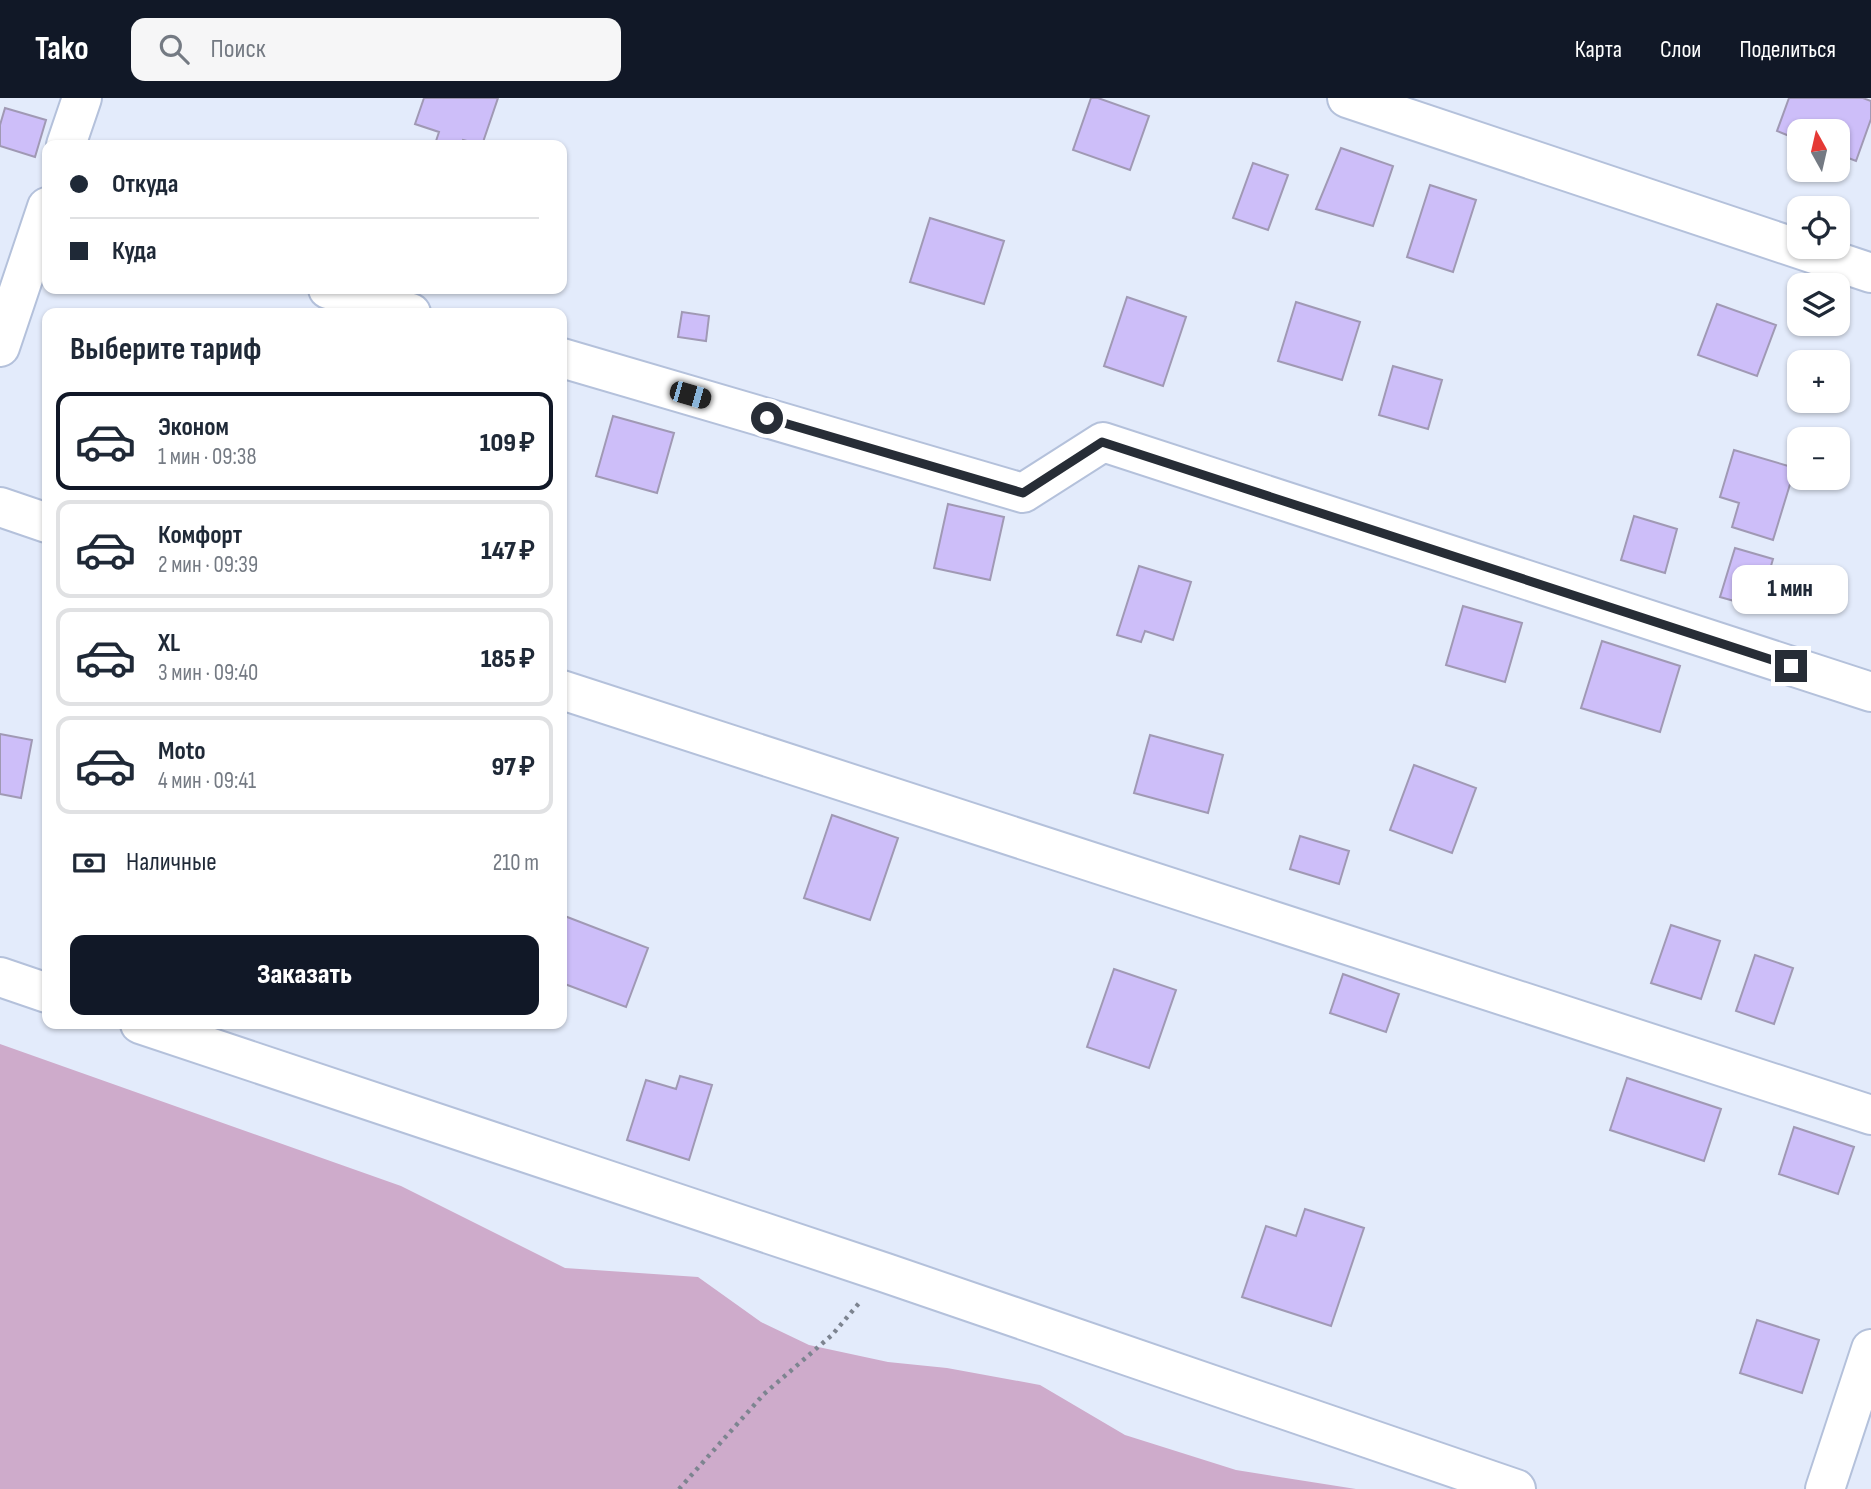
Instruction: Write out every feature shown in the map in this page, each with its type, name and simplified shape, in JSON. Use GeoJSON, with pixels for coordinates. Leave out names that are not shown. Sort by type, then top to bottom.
{"type":"FeatureCollection","features":[{"type":"Feature","properties":{"kind":"lane"},"geometry":{"type":"LineString","coordinates":[[1347,98],[1424,110],[1871,272]]}},
{"type":"Feature","properties":{"kind":"lane"},"geometry":{"type":"LineString","coordinates":[[67,140],[71,101]]}},
{"type":"Feature","properties":{"kind":"lane"},"geometry":{"type":"LineString","coordinates":[[0,347],[42,222]]}},
{"type":"Feature","properties":{"kind":"lane"},"geometry":{"type":"LineString","coordinates":[[345,294],[394,308]]}},
{"type":"Feature","properties":{"kind":"lane"},"geometry":{"type":"LineString","coordinates":[[567,359],[1023,493],[1102,442],[1871,692]]}},
{"type":"Feature","properties":{"kind":"lane"},"geometry":{"type":"LineString","coordinates":[[0,507],[42,521]]}},
{"type":"Feature","properties":{"kind":"lane"},"geometry":{"type":"LineString","coordinates":[[567,692],[1871,1115]]}},
{"type":"Feature","properties":{"kind":"lane"},"geometry":{"type":"LineString","coordinates":[[0,977],[42,991]]}},
{"type":"Feature","properties":{"kind":"lane"},"geometry":{"type":"LineString","coordinates":[[155,1029],[886,1273],[1516,1489]]}},
{"type":"Feature","properties":{"kind":"lane"},"geometry":{"type":"LineString","coordinates":[[1825,1489],[1871,1349]]}},
{"type":"Feature","properties":{"kind":"path"},"geometry":{"type":"LineString","coordinates":[[679,1489],[764,1394],[832,1335],[886,1273]]}},
{"type":"Feature","properties":{"kind":"shaded area"},"geometry":{"type":"Polygon","coordinates":[[[0,1044],[401,1186],[565,1268],[698,1277],[761,1322],[809,1345],[888,1362],[947,1368],[1040,1385],[1125,1435],[1236,1470],[1356,1489],[0,1489],[0,1044]]]}},
{"type":"Feature","properties":{"kind":"building"},"geometry":{"type":"Polygon","coordinates":[[[424,98],[498,98],[484,140],[436,140],[439,132],[415,124],[424,98]]]}},
{"type":"Feature","properties":{"kind":"building"},"geometry":{"type":"Polygon","coordinates":[[[1091,98],[1149,116],[1130,170],[1073,150],[1091,98]]]}},
{"type":"Feature","properties":{"kind":"building"},"geometry":{"type":"Polygon","coordinates":[[[1789,98],[1863,98],[1871,101],[1871,119],[1856,161],[1850,159],[1850,119],[1787,119],[1787,135],[1777,131],[1789,98]]]}},
{"type":"Feature","properties":{"kind":"building"},"geometry":{"type":"Polygon","coordinates":[[[5,108],[46,120],[35,157],[0,146],[0,125],[5,108]]]}},
{"type":"Feature","properties":{"kind":"building"},"geometry":{"type":"Polygon","coordinates":[[[1341,148],[1393,166],[1373,226],[1316,209],[1341,148]]]}},
{"type":"Feature","properties":{"kind":"building"},"geometry":{"type":"Polygon","coordinates":[[[1253,163],[1288,175],[1268,230],[1233,218],[1253,163]]]}},
{"type":"Feature","properties":{"kind":"building"},"geometry":{"type":"Polygon","coordinates":[[[1430,185],[1476,200],[1453,272],[1407,257],[1430,185]]]}},
{"type":"Feature","properties":{"kind":"building"},"geometry":{"type":"Polygon","coordinates":[[[930,218],[1004,241],[984,304],[910,282],[930,218]]]}},
{"type":"Feature","properties":{"kind":"building"},"geometry":{"type":"Polygon","coordinates":[[[1127,297],[1186,317],[1163,386],[1104,366],[1127,297]]]}},
{"type":"Feature","properties":{"kind":"building"},"geometry":{"type":"Polygon","coordinates":[[[1296,302],[1360,322],[1342,380],[1278,361],[1296,302]]]}},
{"type":"Feature","properties":{"kind":"building"},"geometry":{"type":"Polygon","coordinates":[[[1717,304],[1776,325],[1757,376],[1698,355],[1717,304]]]}},
{"type":"Feature","properties":{"kind":"building"},"geometry":{"type":"Polygon","coordinates":[[[682,312],[709,316],[706,341],[678,337],[682,312]]]}},
{"type":"Feature","properties":{"kind":"building"},"geometry":{"type":"Polygon","coordinates":[[[1393,366],[1442,380],[1428,429],[1379,415],[1393,366]]]}},
{"type":"Feature","properties":{"kind":"building"},"geometry":{"type":"Polygon","coordinates":[[[613,416],[674,433],[657,493],[596,476],[613,416]]]}},
{"type":"Feature","properties":{"kind":"building"},"geometry":{"type":"Polygon","coordinates":[[[1734,450],[1787,466],[1788,490],[1773,540],[1732,527],[1739,503],[1720,497],[1734,450]]]}},
{"type":"Feature","properties":{"kind":"building"},"geometry":{"type":"Polygon","coordinates":[[[948,504],[1004,517],[990,580],[934,568],[948,504]]]}},
{"type":"Feature","properties":{"kind":"building"},"geometry":{"type":"Polygon","coordinates":[[[1634,516],[1677,529],[1665,573],[1621,560],[1634,516]]]}},
{"type":"Feature","properties":{"kind":"building"},"geometry":{"type":"Polygon","coordinates":[[[1735,548],[1773,559],[1759,608],[1720,597],[1735,548]]]}},
{"type":"Feature","properties":{"kind":"building"},"geometry":{"type":"Polygon","coordinates":[[[1139,566],[1191,582],[1173,640],[1145,631],[1141,642],[1117,635],[1139,566]]]}},
{"type":"Feature","properties":{"kind":"building"},"geometry":{"type":"Polygon","coordinates":[[[1463,606],[1522,623],[1505,682],[1446,665],[1463,606]]]}},
{"type":"Feature","properties":{"kind":"building"},"geometry":{"type":"Polygon","coordinates":[[[1602,641],[1680,666],[1660,732],[1581,708],[1602,641]]]}},
{"type":"Feature","properties":{"kind":"building"},"geometry":{"type":"Polygon","coordinates":[[[0,734],[32,740],[21,798],[0,794],[0,734]]]}},
{"type":"Feature","properties":{"kind":"building"},"geometry":{"type":"Polygon","coordinates":[[[1150,735],[1223,755],[1208,813],[1134,793],[1150,735]]]}},
{"type":"Feature","properties":{"kind":"building"},"geometry":{"type":"Polygon","coordinates":[[[1414,765],[1476,788],[1452,853],[1390,830],[1414,765]]]}},
{"type":"Feature","properties":{"kind":"building"},"geometry":{"type":"Polygon","coordinates":[[[832,815],[898,838],[870,920],[804,898],[832,815]]]}},
{"type":"Feature","properties":{"kind":"building"},"geometry":{"type":"Polygon","coordinates":[[[1300,836],[1349,851],[1339,884],[1290,869],[1300,836]]]}},
{"type":"Feature","properties":{"kind":"building"},"geometry":{"type":"Polygon","coordinates":[[[567,917],[648,948],[626,1007],[567,985],[567,917]]]}},
{"type":"Feature","properties":{"kind":"building"},"geometry":{"type":"Polygon","coordinates":[[[1671,925],[1720,941],[1701,999],[1651,983],[1671,925]]]}},
{"type":"Feature","properties":{"kind":"building"},"geometry":{"type":"Polygon","coordinates":[[[1755,955],[1793,968],[1774,1024],[1736,1011],[1755,955]]]}},
{"type":"Feature","properties":{"kind":"building"},"geometry":{"type":"Polygon","coordinates":[[[1114,969],[1176,990],[1149,1068],[1087,1047],[1114,969]]]}},
{"type":"Feature","properties":{"kind":"building"},"geometry":{"type":"Polygon","coordinates":[[[1343,974],[1399,994],[1386,1032],[1330,1013],[1343,974]]]}},
{"type":"Feature","properties":{"kind":"building"},"geometry":{"type":"Polygon","coordinates":[[[680,1076],[712,1085],[689,1160],[627,1140],[646,1080],[676,1089],[680,1076]]]}},
{"type":"Feature","properties":{"kind":"building"},"geometry":{"type":"Polygon","coordinates":[[[1627,1078],[1721,1109],[1704,1161],[1610,1130],[1627,1078]]]}},
{"type":"Feature","properties":{"kind":"building"},"geometry":{"type":"Polygon","coordinates":[[[1794,1127],[1854,1147],[1838,1194],[1779,1174],[1794,1127]]]}},
{"type":"Feature","properties":{"kind":"building"},"geometry":{"type":"Polygon","coordinates":[[[1305,1209],[1364,1228],[1331,1326],[1242,1297],[1266,1226],[1296,1236],[1305,1209]]]}},
{"type":"Feature","properties":{"kind":"building"},"geometry":{"type":"Polygon","coordinates":[[[1757,1320],[1819,1340],[1802,1393],[1740,1373],[1757,1320]]]}},
{"type":"Feature","properties":{"kind":"route"},"geometry":{"type":"LineString","coordinates":[[767,418],[1023,493],[1102,442],[1791,666]]}}]}
